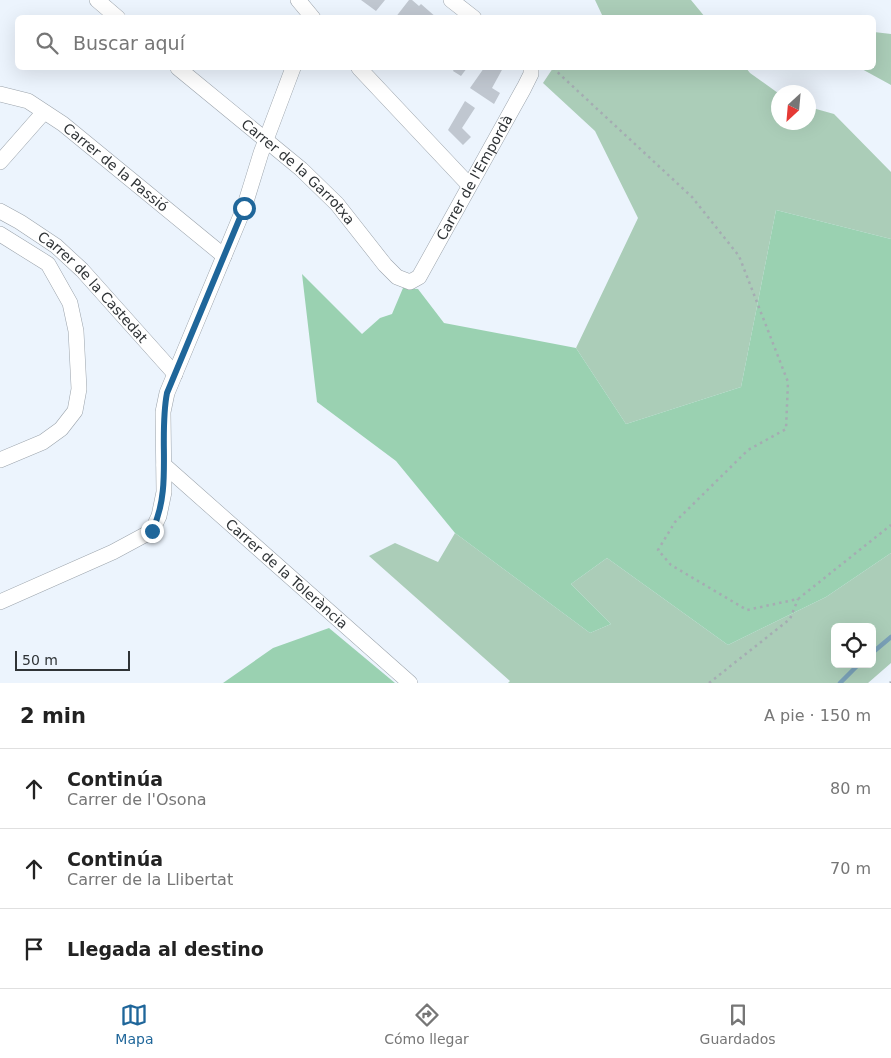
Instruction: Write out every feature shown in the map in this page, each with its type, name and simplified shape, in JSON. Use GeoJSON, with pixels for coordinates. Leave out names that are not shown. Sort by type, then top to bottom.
{"type":"FeatureCollection","features":[{"type":"Feature","properties":{"kind":"street"},"geometry":{"type":"LineString","coordinates":[[97,0],[114,15]]}},
{"type":"Feature","properties":{"kind":"street"},"geometry":{"type":"LineString","coordinates":[[298,0],[310,15]]}},
{"type":"Feature","properties":{"kind":"street"},"geometry":{"type":"LineString","coordinates":[[313,15],[317,0]]}},
{"type":"Feature","properties":{"kind":"street"},"geometry":{"type":"LineString","coordinates":[[450,0],[470,15]]}},
{"type":"Feature","properties":{"kind":"street","name":"Carrer de la Garrotxa"},"geometry":{"type":"LineString","coordinates":[[180,70],[301,169],[337,204],[385,265],[397,277],[410,282]]}},
{"type":"Feature","properties":{"kind":"street"},"geometry":{"type":"LineString","coordinates":[[0,602],[113,552],[152,531],[160,516],[164,492],[163,412],[167,393],[244,208],[292,70]]}},
{"type":"Feature","properties":{"kind":"street"},"geometry":{"type":"LineString","coordinates":[[362,70],[469,185]]}},
{"type":"Feature","properties":{"kind":"street","name":"Carrer de l'Empordà"},"geometry":{"type":"LineString","coordinates":[[410,282],[419,277],[524,88],[531,70]]}},
{"type":"Feature","properties":{"kind":"street","name":"Carrer de la Passió"},"geometry":{"type":"LineString","coordinates":[[0,94],[28,101],[63,124],[224,256]]}},
{"type":"Feature","properties":{"kind":"street"},"geometry":{"type":"LineString","coordinates":[[0,162],[44,112]]}},
{"type":"Feature","properties":{"kind":"street","name":"Carrer de la Castedat"},"geometry":{"type":"LineString","coordinates":[[0,211],[56,246],[75,264],[175,374]]}},
{"type":"Feature","properties":{"kind":"street"},"geometry":{"type":"LineString","coordinates":[[0,234],[48,264],[70,303],[76,331],[79,389],[75,410],[61,429],[42,442],[2,454]]}},
{"type":"Feature","properties":{"kind":"street","name":"Carrer de la Tolerància"},"geometry":{"type":"LineString","coordinates":[[164,465],[410,683]]}},
{"type":"Feature","properties":{"kind":"path"},"geometry":{"type":"LineString","coordinates":[[555,70],[692,197],[739,256],[788,382],[786,429],[748,450],[674,522],[658,550],[671,565],[747,610],[798,599],[891,525]]}},
{"type":"Feature","properties":{"kind":"path"},"geometry":{"type":"LineString","coordinates":[[708,683],[790,619],[798,599]]}},
{"type":"Feature","properties":{"kind":"green space"},"geometry":{"type":"Polygon","coordinates":[[[595,0],[691,0],[703,15],[602,15],[595,0]]]}},
{"type":"Feature","properties":{"kind":"green space"},"geometry":{"type":"Polygon","coordinates":[[[876,32],[891,34],[891,85],[864,70],[876,70],[876,32]]]}},
{"type":"Feature","properties":{"kind":"green space"},"geometry":{"type":"Polygon","coordinates":[[[552,70],[748,70],[771,88],[771,130],[816,130],[816,109],[834,114],[891,172],[891,239],[776,210],[741,387],[626,424],[576,348],[638,218],[595,131],[543,83],[552,70]]]}},
{"type":"Feature","properties":{"kind":"green space"},"geometry":{"type":"Polygon","coordinates":[[[776,210],[891,239],[891,553],[826,597],[728,645],[607,558],[571,584],[611,624],[590,633],[455,533],[396,461],[317,402],[302,274],[362,334],[380,318],[392,314],[403,288],[418,289],[444,323],[576,348],[626,424],[741,387],[776,210]]]}},
{"type":"Feature","properties":{"kind":"green space"},"geometry":{"type":"Polygon","coordinates":[[[455,533],[590,633],[611,624],[571,584],[607,558],[728,645],[826,597],[891,553],[891,663],[868,683],[508,683],[510,681],[369,556],[395,543],[438,562],[455,533]]]}},
{"type":"Feature","properties":{"kind":"green space"},"geometry":{"type":"Polygon","coordinates":[[[329,628],[395,683],[223,683],[273,648],[329,628]]]}},
{"type":"Feature","properties":{"kind":"building"},"geometry":{"type":"Polygon","coordinates":[[[361,0],[385,0],[376,11],[361,0]]]}},
{"type":"Feature","properties":{"kind":"building"},"geometry":{"type":"Polygon","coordinates":[[[409,0],[412,0],[419,6],[421,4],[434,15],[397,15],[409,0]]]}},
{"type":"Feature","properties":{"kind":"building"},"geometry":{"type":"Polygon","coordinates":[[[454,70],[466,70],[461,76],[454,70]]]}},
{"type":"Feature","properties":{"kind":"building"},"geometry":{"type":"Polygon","coordinates":[[[483,70],[502,70],[492,88],[500,93],[494,104],[470,88],[483,70]]]}},
{"type":"Feature","properties":{"kind":"building"},"geometry":{"type":"Polygon","coordinates":[[[465,101],[475,108],[462,128],[471,137],[463,145],[448,130],[465,101]]]}},
{"type":"Feature","properties":{"kind":"waterway"},"geometry":{"type":"LineString","coordinates":[[876,650],[891,637]]}},
{"type":"Feature","properties":{"kind":"waterway"},"geometry":{"type":"LineString","coordinates":[[840,683],[855,668]]}},
{"type":"Feature","properties":{"kind":"route"},"geometry":{"type":"LineString","coordinates":[[152,531],[160,516],[164,492],[163,412],[167,393],[244,208]]}}]}
